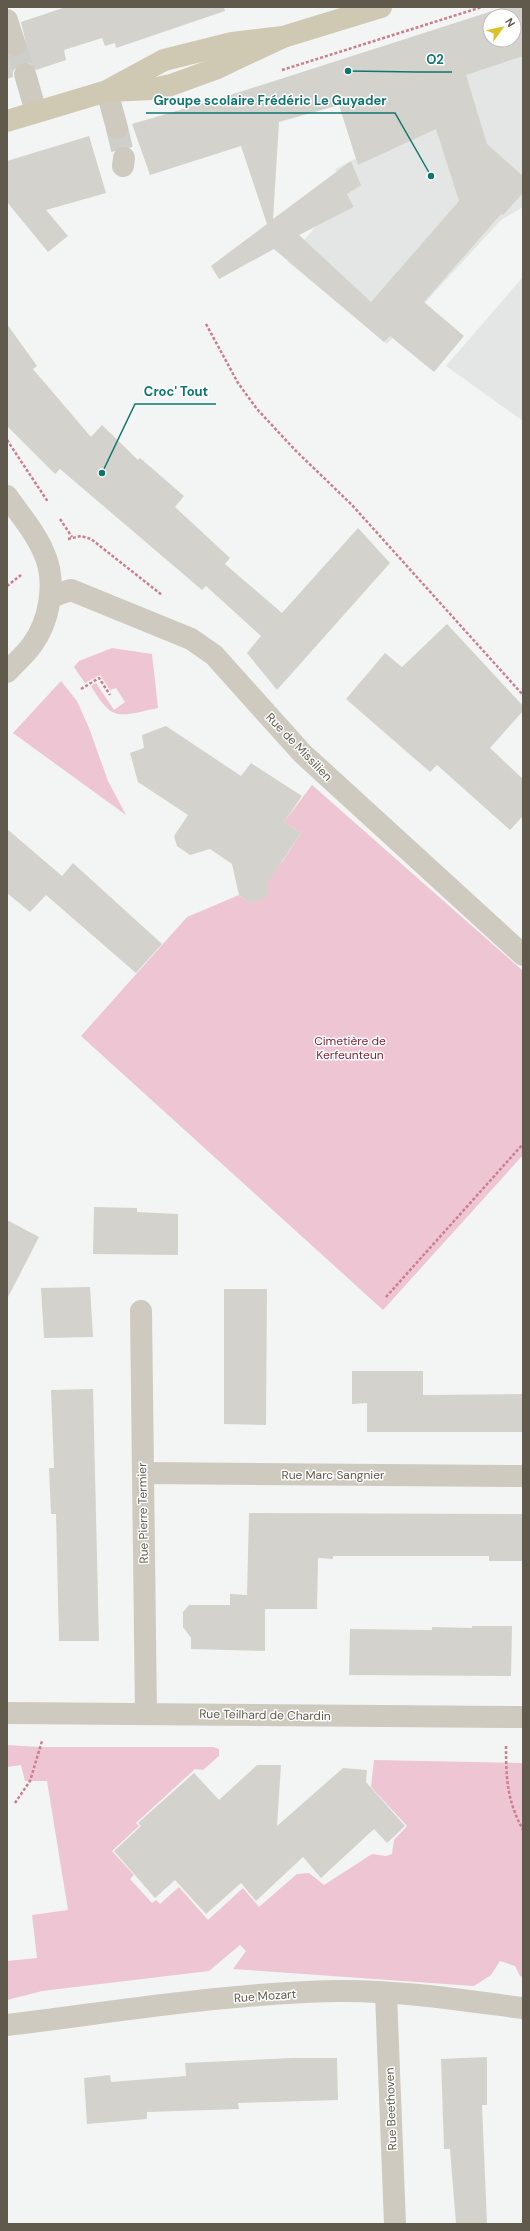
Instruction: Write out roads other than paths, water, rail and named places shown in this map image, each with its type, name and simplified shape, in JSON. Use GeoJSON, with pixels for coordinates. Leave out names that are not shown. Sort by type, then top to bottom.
{"type":"FeatureCollection","features":[{"type":"Feature","properties":{"kind":"main road"},"geometry":{"type":"LineString","coordinates":[[7,121],[107,91],[164,60],[232,43],[283,37],[381,7]]}},
{"type":"Feature","properties":{"kind":"street"},"geometry":{"type":"LineString","coordinates":[[7,20],[14,45]]}},
{"type":"Feature","properties":{"kind":"street"},"geometry":{"type":"LineString","coordinates":[[24,74],[36,112]]}},
{"type":"Feature","properties":{"kind":"street"},"geometry":{"type":"LineString","coordinates":[[107,91],[117,128]]}},
{"type":"Feature","properties":{"kind":"street"},"geometry":{"type":"LineString","coordinates":[[7,496],[38,541],[46,556],[49,568],[50,597],[44,620],[36,639],[7,672]]}},
{"type":"Feature","properties":{"kind":"street","name":"Rue de Missilien"},"geometry":{"type":"LineString","coordinates":[[50,597],[71,590],[177,633],[204,647],[214,655],[302,753],[523,954]]}},
{"type":"Feature","properties":{"kind":"street","name":"Rue Pierre Termier"},"geometry":{"type":"LineString","coordinates":[[141,1312],[146,1714]]}},
{"type":"Feature","properties":{"kind":"street","name":"Rue Marc Sangnier"},"geometry":{"type":"LineString","coordinates":[[142,1473],[523,1476]]}},
{"type":"Feature","properties":{"kind":"street","name":"Rue Teilhard de Chardin"},"geometry":{"type":"LineString","coordinates":[[7,1713],[514,1717]]}},
{"type":"Feature","properties":{"kind":"street","name":"Rue Mozart"},"geometry":{"type":"LineString","coordinates":[[7,2025],[249,1997],[334,1991],[386,1994],[523,2008]]}},
{"type":"Feature","properties":{"kind":"street","name":"Rue Beethoven"},"geometry":{"type":"LineString","coordinates":[[386,1994],[395,2224]]}},
{"type":"Feature","properties":{"kind":"tunnel"},"geometry":{"type":"LineString","coordinates":[[15,45],[25,74]]}},
{"type":"Feature","properties":{"kind":"tunnel"},"geometry":{"type":"LineString","coordinates":[[117,128],[124,158]]}},
{"type":"Feature","properties":{"kind":"place","name":"O2"},"geometry":{"type":"Point","coordinates":[348,71]}},
{"type":"Feature","properties":{"kind":"place","name":"Groupe scolaire Frédéric Le Guyader"},"geometry":{"type":"Point","coordinates":[431,176]}},
{"type":"Feature","properties":{"kind":"place","name":"Croc' Tout"},"geometry":{"type":"Point","coordinates":[102,473]}},
{"type":"Feature","properties":{"kind":"park label","name":"Cimetière de Kerfeunteun"},"geometry":{"type":"Point","coordinates":[350,1048]}}]}
